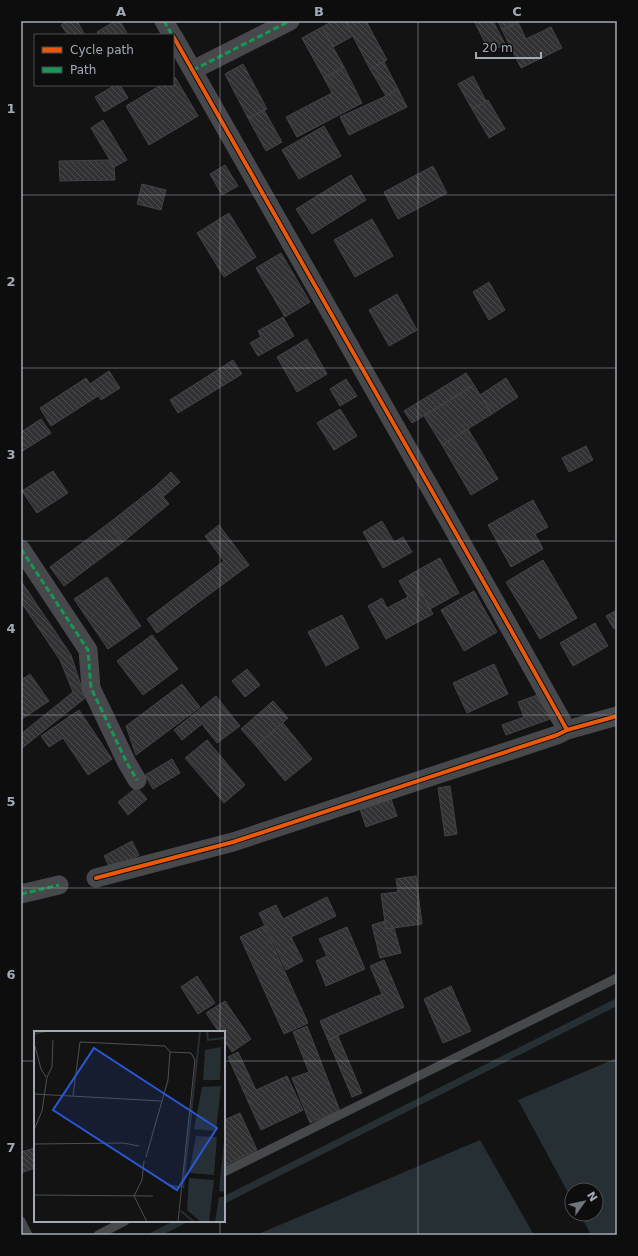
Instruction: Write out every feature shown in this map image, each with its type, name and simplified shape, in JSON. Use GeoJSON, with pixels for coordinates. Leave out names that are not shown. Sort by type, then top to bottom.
{"type":"FeatureCollection","features":[{"type":"Feature","properties":{"kind":"street"},"geometry":{"type":"LineString","coordinates":[[164,21],[172,34]]}},
{"type":"Feature","properties":{"kind":"street"},"geometry":{"type":"LineString","coordinates":[[193,70],[290,21]]}},
{"type":"Feature","properties":{"kind":"street"},"geometry":{"type":"LineString","coordinates":[[174,38],[567,730]]}},
{"type":"Feature","properties":{"kind":"street"},"geometry":{"type":"LineString","coordinates":[[21,549],[88,650],[91,688],[127,763],[137,780]]}},
{"type":"Feature","properties":{"kind":"street"},"geometry":{"type":"LineString","coordinates":[[96,878],[233,842],[557,735],[567,730],[617,716]]}},
{"type":"Feature","properties":{"kind":"street"},"geometry":{"type":"LineString","coordinates":[[21,894],[59,886]]}},
{"type":"Feature","properties":{"kind":"lane"},"geometry":{"type":"LineString","coordinates":[[225,1172],[617,978]]}},
{"type":"Feature","properties":{"kind":"lane"},"geometry":{"type":"LineString","coordinates":[[21,1221],[28,1235]]}},
{"type":"Feature","properties":{"kind":"lane"},"geometry":{"type":"LineString","coordinates":[[98,1235],[123,1222]]}},
{"type":"Feature","properties":{"kind":"shaded area"},"geometry":{"type":"Polygon","coordinates":[[[617,1058],[617,1235],[591,1235],[584,1222],[604,1222],[604,1182],[564,1182],[564,1185],[518,1100],[617,1058]]]}},
{"type":"Feature","properties":{"kind":"shaded area"},"geometry":{"type":"Polygon","coordinates":[[[480,1140],[534,1235],[256,1235],[480,1140]]]}},
{"type":"Feature","properties":{"kind":"building"},"geometry":{"type":"Polygon","coordinates":[[[68,21],[77,21],[84,34],[67,34],[61,25],[68,21]]]}},
{"type":"Feature","properties":{"kind":"building"},"geometry":{"type":"Polygon","coordinates":[[[115,21],[120,21],[127,34],[98,34],[97,32],[115,21]]]}},
{"type":"Feature","properties":{"kind":"building"},"geometry":{"type":"Polygon","coordinates":[[[333,21],[345,21],[353,36],[333,47],[322,27],[333,21]]]}},
{"type":"Feature","properties":{"kind":"building"},"geometry":{"type":"Polygon","coordinates":[[[345,21],[366,21],[387,60],[370,69],[345,21]]]}},
{"type":"Feature","properties":{"kind":"building"},"geometry":{"type":"Polygon","coordinates":[[[474,21],[493,21],[505,44],[490,52],[474,21]]]}},
{"type":"Feature","properties":{"kind":"building"},"geometry":{"type":"Polygon","coordinates":[[[498,21],[512,21],[514,25],[502,30],[498,21]]]}},
{"type":"Feature","properties":{"kind":"building"},"geometry":{"type":"Polygon","coordinates":[[[518,22],[526,39],[551,27],[562,48],[521,68],[502,30],[518,22]]]}},
{"type":"Feature","properties":{"kind":"building"},"geometry":{"type":"Polygon","coordinates":[[[322,27],[344,67],[324,78],[302,38],[322,27]]]}},
{"type":"Feature","properties":{"kind":"building"},"geometry":{"type":"Polygon","coordinates":[[[384,62],[398,89],[386,96],[370,69],[384,62]]]}},
{"type":"Feature","properties":{"kind":"building"},"geometry":{"type":"Polygon","coordinates":[[[243,64],[267,109],[248,118],[225,74],[243,64]]]}},
{"type":"Feature","properties":{"kind":"building"},"geometry":{"type":"Polygon","coordinates":[[[344,67],[362,103],[297,137],[286,117],[332,93],[324,78],[344,67]]]}},
{"type":"Feature","properties":{"kind":"building"},"geometry":{"type":"Polygon","coordinates":[[[473,76],[486,101],[472,109],[458,84],[473,76]]]}},
{"type":"Feature","properties":{"kind":"building"},"geometry":{"type":"Polygon","coordinates":[[[174,78],[198,116],[149,145],[126,106],[159,86],[174,86],[174,78]]]}},
{"type":"Feature","properties":{"kind":"building"},"geometry":{"type":"Polygon","coordinates":[[[113,86],[121,86],[128,98],[104,112],[95,97],[113,86]]]}},
{"type":"Feature","properties":{"kind":"building"},"geometry":{"type":"Polygon","coordinates":[[[398,89],[407,107],[349,135],[340,117],[398,89]]]}},
{"type":"Feature","properties":{"kind":"building"},"geometry":{"type":"Polygon","coordinates":[[[488,100],[505,129],[489,138],[472,109],[488,100]]]}},
{"type":"Feature","properties":{"kind":"building"},"geometry":{"type":"Polygon","coordinates":[[[264,110],[282,142],[266,151],[248,118],[264,110]]]}},
{"type":"Feature","properties":{"kind":"building"},"geometry":{"type":"Polygon","coordinates":[[[103,120],[127,160],[114,167],[91,128],[103,120]]]}},
{"type":"Feature","properties":{"kind":"building"},"geometry":{"type":"Polygon","coordinates":[[[324,126],[341,156],[299,179],[282,150],[324,126]]]}},
{"type":"Feature","properties":{"kind":"building"},"geometry":{"type":"Polygon","coordinates":[[[110,160],[114,167],[115,180],[60,181],[59,161],[110,160]]]}},
{"type":"Feature","properties":{"kind":"building"},"geometry":{"type":"Polygon","coordinates":[[[225,165],[238,186],[222,195],[210,174],[225,165]]]}},
{"type":"Feature","properties":{"kind":"building"},"geometry":{"type":"Polygon","coordinates":[[[433,166],[447,193],[398,219],[384,192],[433,166]]]}},
{"type":"Feature","properties":{"kind":"building"},"geometry":{"type":"Polygon","coordinates":[[[351,175],[366,200],[312,234],[296,209],[351,175]]]}},
{"type":"Feature","properties":{"kind":"building"},"geometry":{"type":"Polygon","coordinates":[[[142,184],[166,190],[161,210],[137,204],[142,184]]]}},
{"type":"Feature","properties":{"kind":"building"},"geometry":{"type":"Polygon","coordinates":[[[229,213],[256,257],[224,277],[197,233],[229,213]]]}},
{"type":"Feature","properties":{"kind":"building"},"geometry":{"type":"Polygon","coordinates":[[[372,219],[393,256],[355,277],[334,240],[372,219]]]}},
{"type":"Feature","properties":{"kind":"building"},"geometry":{"type":"Polygon","coordinates":[[[281,253],[310,302],[285,317],[256,268],[281,253]]]}},
{"type":"Feature","properties":{"kind":"building"},"geometry":{"type":"Polygon","coordinates":[[[489,282],[505,310],[489,320],[473,292],[489,282]]]}},
{"type":"Feature","properties":{"kind":"building"},"geometry":{"type":"Polygon","coordinates":[[[397,294],[417,330],[389,346],[369,310],[397,294]]]}},
{"type":"Feature","properties":{"kind":"building"},"geometry":{"type":"Polygon","coordinates":[[[283,317],[294,336],[258,356],[250,343],[261,337],[258,331],[283,317]]]}},
{"type":"Feature","properties":{"kind":"building"},"geometry":{"type":"Polygon","coordinates":[[[307,339],[327,374],[297,392],[277,357],[307,339]]]}},
{"type":"Feature","properties":{"kind":"building"},"geometry":{"type":"Polygon","coordinates":[[[233,360],[242,374],[178,413],[170,400],[233,360]]]}},
{"type":"Feature","properties":{"kind":"building"},"geometry":{"type":"Polygon","coordinates":[[[109,371],[120,388],[101,400],[90,384],[109,371]]]}},
{"type":"Feature","properties":{"kind":"building"},"geometry":{"type":"Polygon","coordinates":[[[466,373],[474,385],[412,423],[404,411],[466,373]]]}},
{"type":"Feature","properties":{"kind":"building"},"geometry":{"type":"Polygon","coordinates":[[[86,378],[98,396],[51,426],[40,408],[86,378]]]}},
{"type":"Feature","properties":{"kind":"building"},"geometry":{"type":"Polygon","coordinates":[[[506,378],[518,397],[492,414],[480,395],[506,378]]]}},
{"type":"Feature","properties":{"kind":"building"},"geometry":{"type":"Polygon","coordinates":[[[346,379],[357,396],[340,406],[330,389],[346,379]]]}},
{"type":"Feature","properties":{"kind":"building"},"geometry":{"type":"Polygon","coordinates":[[[474,385],[492,414],[442,445],[424,416],[474,385]]]}},
{"type":"Feature","properties":{"kind":"building"},"geometry":{"type":"Polygon","coordinates":[[[340,409],[357,436],[334,450],[317,423],[340,409]]]}},
{"type":"Feature","properties":{"kind":"building"},"geometry":{"type":"Polygon","coordinates":[[[41,419],[51,433],[21,452],[21,432],[41,419]]]}},
{"type":"Feature","properties":{"kind":"building"},"geometry":{"type":"Polygon","coordinates":[[[468,429],[498,479],[471,495],[442,445],[468,429]]]}},
{"type":"Feature","properties":{"kind":"building"},"geometry":{"type":"Polygon","coordinates":[[[586,446],[593,460],[569,472],[562,458],[586,446]]]}},
{"type":"Feature","properties":{"kind":"building"},"geometry":{"type":"Polygon","coordinates":[[[53,471],[68,493],[37,513],[22,491],[53,471]]]}},
{"type":"Feature","properties":{"kind":"building"},"geometry":{"type":"Polygon","coordinates":[[[171,472],[180,482],[163,497],[155,487],[171,472]]]}},
{"type":"Feature","properties":{"kind":"building"},"geometry":{"type":"Polygon","coordinates":[[[155,487],[169,504],[123,542],[109,523],[155,487]]]}},
{"type":"Feature","properties":{"kind":"building"},"geometry":{"type":"Polygon","coordinates":[[[533,500],[548,527],[535,534],[543,549],[511,567],[488,525],[533,500]]]}},
{"type":"Feature","properties":{"kind":"building"},"geometry":{"type":"Polygon","coordinates":[[[382,521],[394,542],[403,537],[412,552],[383,568],[363,532],[382,521]]]}},
{"type":"Feature","properties":{"kind":"building"},"geometry":{"type":"Polygon","coordinates":[[[109,523],[123,542],[64,586],[50,567],[109,523]]]}},
{"type":"Feature","properties":{"kind":"building"},"geometry":{"type":"Polygon","coordinates":[[[219,525],[249,565],[157,633],[147,619],[224,561],[205,536],[219,525]]]}},
{"type":"Feature","properties":{"kind":"building"},"geometry":{"type":"Polygon","coordinates":[[[440,558],[459,593],[430,609],[411,574],[440,558]]]}},
{"type":"Feature","properties":{"kind":"building"},"geometry":{"type":"Polygon","coordinates":[[[543,560],[577,618],[540,639],[506,582],[543,560]]]}},
{"type":"Feature","properties":{"kind":"building"},"geometry":{"type":"Polygon","coordinates":[[[411,574],[433,614],[386,639],[368,606],[382,598],[387,608],[408,597],[399,581],[411,574]]]}},
{"type":"Feature","properties":{"kind":"building"},"geometry":{"type":"Polygon","coordinates":[[[107,577],[141,626],[108,649],[74,599],[107,577]]]}},
{"type":"Feature","properties":{"kind":"building"},"geometry":{"type":"Polygon","coordinates":[[[21,581],[71,655],[85,698],[21,749],[21,734],[73,692],[60,660],[21,602],[21,581]]]}},
{"type":"Feature","properties":{"kind":"building"},"geometry":{"type":"Polygon","coordinates":[[[474,591],[497,632],[464,651],[441,610],[474,591]]]}},
{"type":"Feature","properties":{"kind":"building"},"geometry":{"type":"Polygon","coordinates":[[[617,610],[617,627],[614,629],[606,616],[617,610]]]}},
{"type":"Feature","properties":{"kind":"building"},"geometry":{"type":"Polygon","coordinates":[[[342,615],[359,648],[326,666],[308,632],[342,615]]]}},
{"type":"Feature","properties":{"kind":"building"},"geometry":{"type":"Polygon","coordinates":[[[595,623],[608,646],[573,666],[560,643],[595,623]]]}},
{"type":"Feature","properties":{"kind":"building"},"geometry":{"type":"Polygon","coordinates":[[[152,635],[178,669],[143,695],[117,661],[152,635]]]}},
{"type":"Feature","properties":{"kind":"building"},"geometry":{"type":"Polygon","coordinates":[[[494,664],[508,694],[467,713],[453,683],[494,664]]]}},
{"type":"Feature","properties":{"kind":"building"},"geometry":{"type":"Polygon","coordinates":[[[247,669],[260,685],[245,697],[232,681],[247,669]]]}},
{"type":"Feature","properties":{"kind":"building"},"geometry":{"type":"Polygon","coordinates":[[[30,674],[49,701],[22,719],[21,680],[30,674]]]}},
{"type":"Feature","properties":{"kind":"building"},"geometry":{"type":"Polygon","coordinates":[[[182,684],[200,707],[136,755],[126,726],[182,684]]]}},
{"type":"Feature","properties":{"kind":"building"},"geometry":{"type":"Polygon","coordinates":[[[540,694],[550,719],[506,735],[502,725],[524,717],[518,702],[540,694]]]}},
{"type":"Feature","properties":{"kind":"building"},"geometry":{"type":"Polygon","coordinates":[[[216,696],[240,726],[217,743],[202,724],[182,740],[174,730],[216,696]]]}},
{"type":"Feature","properties":{"kind":"building"},"geometry":{"type":"Polygon","coordinates":[[[273,701],[288,718],[256,746],[241,729],[273,701]]]}},
{"type":"Feature","properties":{"kind":"building"},"geometry":{"type":"Polygon","coordinates":[[[79,710],[112,759],[88,775],[63,738],[49,747],[41,736],[79,710]]]}},
{"type":"Feature","properties":{"kind":"building"},"geometry":{"type":"Polygon","coordinates":[[[283,723],[312,759],[285,781],[256,746],[283,723]]]}},
{"type":"Feature","properties":{"kind":"building"},"geometry":{"type":"Polygon","coordinates":[[[207,740],[245,785],[224,803],[185,758],[207,740]]]}},
{"type":"Feature","properties":{"kind":"building"},"geometry":{"type":"Polygon","coordinates":[[[172,759],[180,773],[153,789],[145,775],[172,759]]]}},
{"type":"Feature","properties":{"kind":"building"},"geometry":{"type":"Polygon","coordinates":[[[450,786],[457,834],[445,836],[438,788],[450,786]]]}},
{"type":"Feature","properties":{"kind":"building"},"geometry":{"type":"Polygon","coordinates":[[[137,787],[147,799],[128,815],[118,802],[137,787]]]}},
{"type":"Feature","properties":{"kind":"building"},"geometry":{"type":"Polygon","coordinates":[[[391,799],[397,816],[366,827],[360,809],[391,799]]]}},
{"type":"Feature","properties":{"kind":"building"},"geometry":{"type":"Polygon","coordinates":[[[132,841],[139,855],[111,870],[104,856],[132,841]]]}},
{"type":"Feature","properties":{"kind":"building"},"geometry":{"type":"Polygon","coordinates":[[[416,876],[422,924],[386,929],[381,894],[398,892],[396,879],[416,876]]]}},
{"type":"Feature","properties":{"kind":"building"},"geometry":{"type":"Polygon","coordinates":[[[327,897],[336,916],[291,937],[303,961],[286,970],[259,913],[276,905],[283,919],[327,897]]]}},
{"type":"Feature","properties":{"kind":"building"},"geometry":{"type":"Polygon","coordinates":[[[385,921],[386,929],[394,928],[401,953],[380,958],[372,925],[385,921]]]}},
{"type":"Feature","properties":{"kind":"building"},"geometry":{"type":"Polygon","coordinates":[[[264,926],[308,1023],[284,1034],[240,937],[264,926]]]}},
{"type":"Feature","properties":{"kind":"building"},"geometry":{"type":"Polygon","coordinates":[[[347,927],[365,969],[326,986],[316,961],[327,956],[319,939],[347,927]]]}},
{"type":"Feature","properties":{"kind":"building"},"geometry":{"type":"Polygon","coordinates":[[[384,960],[404,1007],[328,1040],[320,1021],[382,994],[370,966],[384,960]]]}},
{"type":"Feature","properties":{"kind":"building"},"geometry":{"type":"Polygon","coordinates":[[[197,976],[215,1003],[198,1014],[181,987],[197,976]]]}},
{"type":"Feature","properties":{"kind":"building"},"geometry":{"type":"Polygon","coordinates":[[[451,986],[471,1031],[443,1043],[424,999],[451,986]]]}},
{"type":"Feature","properties":{"kind":"building"},"geometry":{"type":"Polygon","coordinates":[[[225,1001],[251,1039],[232,1052],[225,1042],[225,1031],[218,1031],[206,1013],[225,1001]]]}},
{"type":"Feature","properties":{"kind":"building"},"geometry":{"type":"Polygon","coordinates":[[[307,1026],[340,1111],[310,1123],[292,1078],[309,1072],[293,1032],[307,1026]]]}},
{"type":"Feature","properties":{"kind":"building"},"geometry":{"type":"Polygon","coordinates":[[[338,1036],[362,1093],[352,1097],[328,1040],[338,1036]]]}},
{"type":"Feature","properties":{"kind":"building"},"geometry":{"type":"Polygon","coordinates":[[[238,1052],[256,1090],[287,1076],[303,1110],[261,1130],[228,1057],[238,1052]]]}},
{"type":"Feature","properties":{"kind":"building"},"geometry":{"type":"Polygon","coordinates":[[[240,1113],[257,1150],[225,1166],[225,1120],[240,1113]]]}},
{"type":"Feature","properties":{"kind":"building"},"geometry":{"type":"Polygon","coordinates":[[[34,1148],[34,1168],[21,1173],[21,1152],[34,1148]]]}},
{"type":"Feature","properties":{"kind":"waterway"},"geometry":{"type":"LineString","coordinates":[[225,1199],[617,1002]]}},
{"type":"Feature","properties":{"kind":"waterway"},"geometry":{"type":"LineString","coordinates":[[154,1235],[180,1222]]}},
{"type":"Feature","properties":{"kind":"marked path"},"geometry":{"type":"LineString","coordinates":[[164,21],[171,34]]}},
{"type":"Feature","properties":{"kind":"marked path"},"geometry":{"type":"LineString","coordinates":[[193,70],[290,21]]}},
{"type":"Feature","properties":{"kind":"marked path"},"geometry":{"type":"LineString","coordinates":[[21,549],[88,650],[91,688],[127,763],[137,780]]}},
{"type":"Feature","properties":{"kind":"marked path"},"geometry":{"type":"LineString","coordinates":[[21,894],[59,885]]}},
{"type":"Feature","properties":{"kind":"cycle path"},"geometry":{"type":"LineString","coordinates":[[174,38],[567,730]]}},
{"type":"Feature","properties":{"kind":"cycle path"},"geometry":{"type":"LineString","coordinates":[[96,878],[233,842],[557,735],[567,730],[617,716]]}}]}
